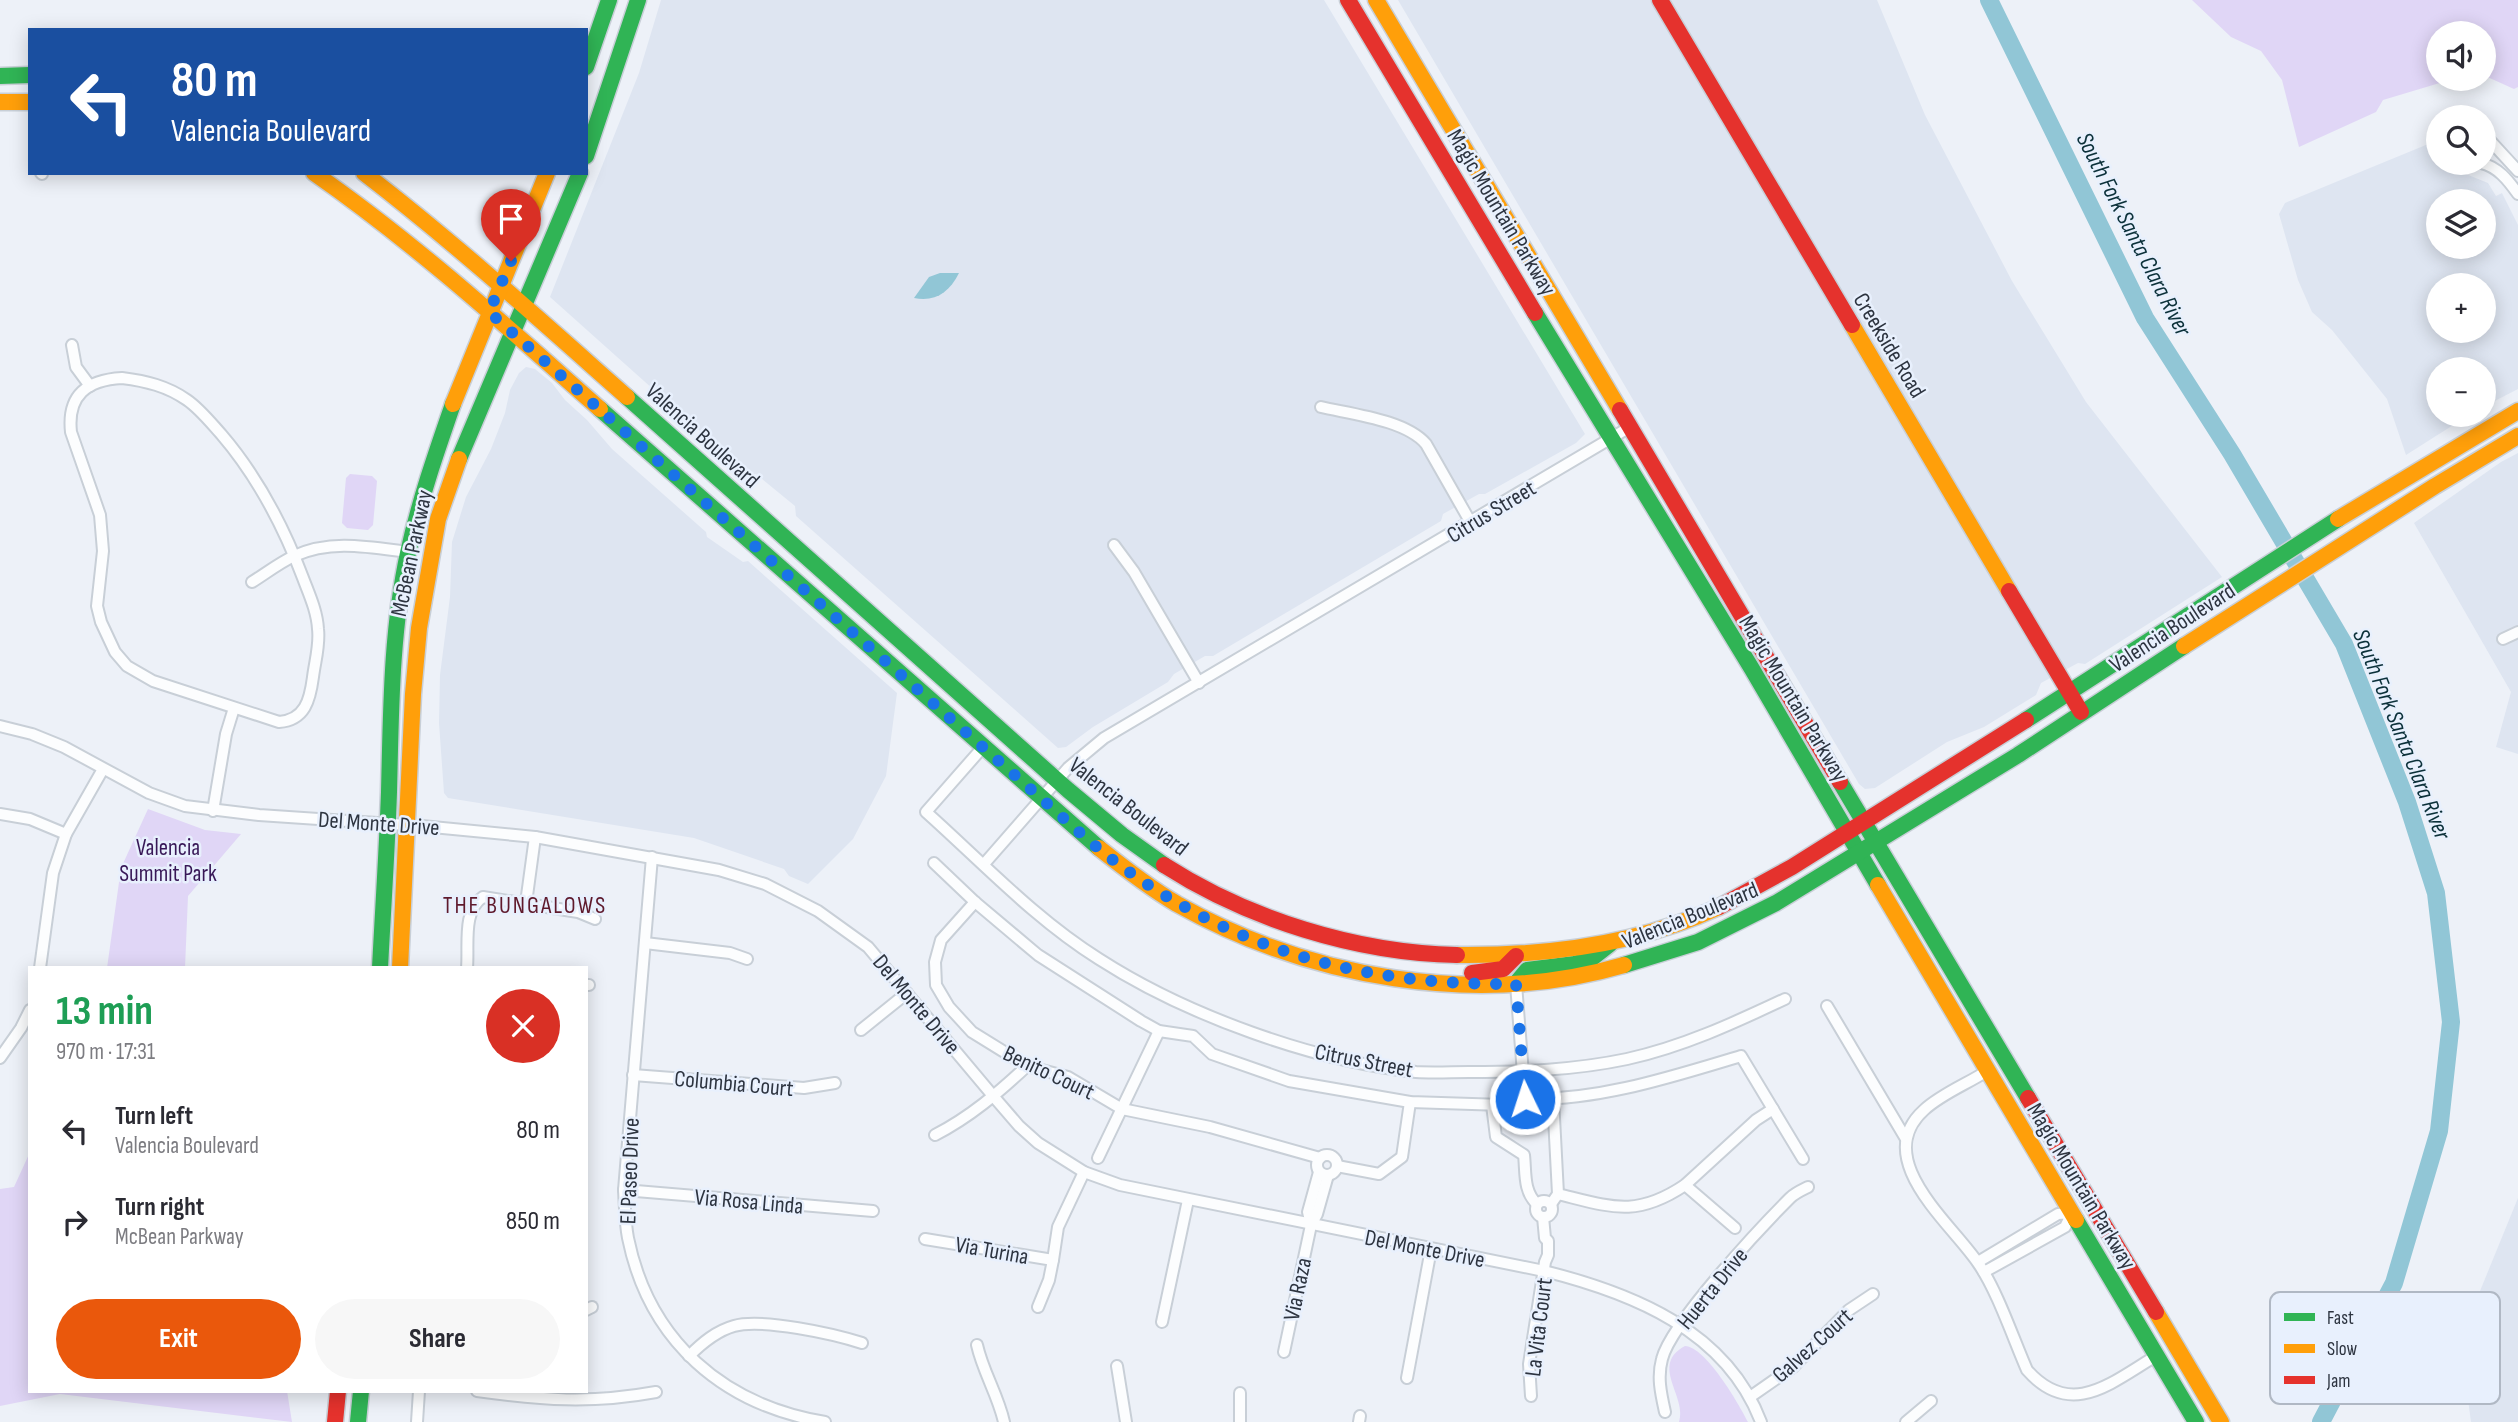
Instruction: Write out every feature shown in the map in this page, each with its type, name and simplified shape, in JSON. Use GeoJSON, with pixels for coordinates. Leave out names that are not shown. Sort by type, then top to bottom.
{"type":"FeatureCollection","features":[{"type":"Feature","properties":{"kind":"main road"},"geometry":{"type":"LineString","coordinates":[[588,61],[609,0]]}},
{"type":"Feature","properties":{"kind":"main road"},"geometry":{"type":"LineString","coordinates":[[588,150],[638,0]]}},
{"type":"Feature","properties":{"kind":"main road","name":"Magic Mountain Parkway"},"geometry":{"type":"LineString","coordinates":[[1348,0],[1759,680],[1987,1072],[2196,1422]]}},
{"type":"Feature","properties":{"kind":"main road","name":"Magic Mountain Parkway"},"geometry":{"type":"LineString","coordinates":[[1376,0],[2221,1422]]}},
{"type":"Feature","properties":{"kind":"main road","name":"Creekside Road"},"geometry":{"type":"LineString","coordinates":[[1660,0],[2081,712]]}},
{"type":"Feature","properties":{"kind":"main road"},"geometry":{"type":"LineString","coordinates":[[1361,22],[1392,49],[1426,104],[1439,105]]}},
{"type":"Feature","properties":{"kind":"main road"},"geometry":{"type":"LineString","coordinates":[[0,76],[28,75]]}},
{"type":"Feature","properties":{"kind":"main road"},"geometry":{"type":"LineString","coordinates":[[0,102],[28,102]]}},
{"type":"Feature","properties":{"kind":"main road","name":"Valencia Boulevard"},"geometry":{"type":"LineString","coordinates":[[316,175],[373,214],[512,331],[1092,843],[1147,884],[1203,917],[1281,951],[1362,972],[1448,983],[1516,984],[1570,978],[1626,967],[1674,951],[1786,900],[2020,754],[2081,712],[2445,479],[2518,436]]}},
{"type":"Feature","properties":{"kind":"main road","name":"Valencia Boulevard"},"geometry":{"type":"LineString","coordinates":[[367,175],[501,284],[1057,780],[1145,853],[1179,874],[1244,907],[1283,922],[1323,935],[1391,949],[1443,955],[1516,956],[1613,942],[1670,926],[1710,910],[1773,878],[1849,832],[1996,741],[2322,530],[2518,411]]}},
{"type":"Feature","properties":{"kind":"main road","name":"McBean Parkway"},"geometry":{"type":"LineString","coordinates":[[380,966],[392,681],[399,606],[408,552],[439,443],[489,312],[546,175]]}},
{"type":"Feature","properties":{"kind":"main road","name":"McBean Parkway"},"geometry":{"type":"LineString","coordinates":[[400,966],[413,694],[419,628],[430,558],[444,497],[466,440],[579,175]]}},
{"type":"Feature","properties":{"kind":"main road"},"geometry":{"type":"LineString","coordinates":[[1147,884],[1169,887],[1231,919],[1239,915],[1244,907]]}},
{"type":"Feature","properties":{"kind":"main road"},"geometry":{"type":"LineString","coordinates":[[1516,984],[1527,970],[1575,964],[1591,959],[1613,942]]}},
{"type":"Feature","properties":{"kind":"main road"},"geometry":{"type":"LineString","coordinates":[[1448,983],[1455,976],[1464,973],[1503,970],[1509,967],[1516,956]]}},
{"type":"Feature","properties":{"kind":"main road"},"geometry":{"type":"LineString","coordinates":[[335,1422],[338,1393]]}},
{"type":"Feature","properties":{"kind":"main road"},"geometry":{"type":"LineString","coordinates":[[358,1422],[361,1393]]}},
{"type":"Feature","properties":{"kind":"street"},"geometry":{"type":"LineString","coordinates":[[2496,148],[2518,171]]}},
{"type":"Feature","properties":{"kind":"street"},"geometry":{"type":"LineString","coordinates":[[2496,155],[2500,152]]}},
{"type":"Feature","properties":{"kind":"street"},"geometry":{"type":"LineString","coordinates":[[2496,171],[2509,181],[2518,194]]}},
{"type":"Feature","properties":{"kind":"street"},"geometry":{"type":"LineString","coordinates":[[72,345],[76,367],[90,386]]}},
{"type":"Feature","properties":{"kind":"street"},"geometry":{"type":"LineString","coordinates":[[106,379],[138,380],[163,386],[189,401],[214,425],[244,461],[268,498],[294,556],[316,611],[318,628],[311,695],[299,716],[291,721],[279,722],[153,681],[127,666],[115,652],[97,607],[103,551],[100,515],[71,432],[72,407],[79,394],[106,379]]}},
{"type":"Feature","properties":{"kind":"street"},"geometry":{"type":"LineString","coordinates":[[1321,407],[1418,434],[1471,523]]}},
{"type":"Feature","properties":{"kind":"street","name":"Citrus Street"},"geometry":{"type":"LineString","coordinates":[[984,864],[1076,760],[1104,738],[1630,427]]}},
{"type":"Feature","properties":{"kind":"street"},"geometry":{"type":"LineString","coordinates":[[252,582],[294,556],[332,546],[352,544],[408,552]]}},
{"type":"Feature","properties":{"kind":"street"},"geometry":{"type":"LineString","coordinates":[[1114,545],[1139,580],[1199,682]]}},
{"type":"Feature","properties":{"kind":"street"},"geometry":{"type":"LineString","coordinates":[[2503,639],[2518,632]]}},
{"type":"Feature","properties":{"kind":"street"},"geometry":{"type":"LineString","coordinates":[[213,811],[226,734],[234,708]]}},
{"type":"Feature","properties":{"kind":"street","name":"Del Monte Drive"},"geometry":{"type":"LineString","coordinates":[[0,726],[32,734],[64,747],[149,793],[185,806],[213,811],[535,837],[719,870],[765,884],[796,898],[852,933],[868,947],[1019,1126],[1038,1143],[1084,1172],[1120,1185],[1188,1200],[1544,1271],[1591,1283],[1630,1297],[1680,1324],[1706,1345],[1728,1367],[1750,1397],[1761,1422]]}},
{"type":"Feature","properties":{"kind":"street","name":"Citrus Street"},"geometry":{"type":"LineString","coordinates":[[983,747],[926,812],[1027,905],[1097,958],[1141,984],[1244,1030],[1324,1054],[1417,1072],[1523,1072],[1628,1059],[1720,1029],[1785,999]]}},
{"type":"Feature","properties":{"kind":"street"},"geometry":{"type":"LineString","coordinates":[[40,966],[53,873],[66,834],[103,769]]}},
{"type":"Feature","properties":{"kind":"street"},"geometry":{"type":"LineString","coordinates":[[0,814],[30,819],[66,834]]}},
{"type":"Feature","properties":{"kind":"street"},"geometry":{"type":"LineString","coordinates":[[526,903],[535,837]]}},
{"type":"Feature","properties":{"kind":"street","name":"El Paseo Drive"},"geometry":{"type":"LineString","coordinates":[[652,857],[624,1190],[627,1235],[635,1267],[644,1291],[672,1338],[708,1374],[781,1418],[825,1422]]}},
{"type":"Feature","properties":{"kind":"street"},"geometry":{"type":"LineString","coordinates":[[934,863],[1038,955],[1159,1031],[1193,1036],[1212,1054],[1289,1081],[1409,1102],[1498,1105],[1496,1138],[1524,1155],[1527,1189],[1537,1204]]}},
{"type":"Feature","properties":{"kind":"street"},"geometry":{"type":"LineString","coordinates":[[467,966],[470,912],[475,902],[483,898],[578,912],[595,919]]}},
{"type":"Feature","properties":{"kind":"street","name":"Benito Court"},"geometry":{"type":"LineString","coordinates":[[975,902],[941,940],[934,962],[936,985],[949,1007],[972,1032],[1027,1066],[1068,1077],[1122,1109],[1210,1128],[1320,1158]]}},
{"type":"Feature","properties":{"kind":"street"},"geometry":{"type":"LineString","coordinates":[[645,943],[730,953],[747,959]]}},
{"type":"Feature","properties":{"kind":"street"},"geometry":{"type":"LineString","coordinates":[[1516,984],[1525,1099],[1521,1124]]}},
{"type":"Feature","properties":{"kind":"street"},"geometry":{"type":"LineString","coordinates":[[862,1030],[907,993]]}},
{"type":"Feature","properties":{"kind":"street"},"geometry":{"type":"LineString","coordinates":[[1827,1006],[1906,1139]]}},
{"type":"Feature","properties":{"kind":"street"},"geometry":{"type":"LineString","coordinates":[[0,1058],[28,1014]]}},
{"type":"Feature","properties":{"kind":"street"},"geometry":{"type":"LineString","coordinates":[[1098,1158],[1159,1031]]}},
{"type":"Feature","properties":{"kind":"street"},"geometry":{"type":"LineString","coordinates":[[1525,1099],[1615,1091],[1741,1056],[1804,1159]]}},
{"type":"Feature","properties":{"kind":"street"},"geometry":{"type":"LineString","coordinates":[[935,1135],[964,1120],[1027,1066]]}},
{"type":"Feature","properties":{"kind":"street"},"geometry":{"type":"LineString","coordinates":[[1987,1072],[1926,1108],[1911,1127],[1906,1139],[1907,1166],[1912,1178],[1978,1262],[2027,1370],[2038,1381],[2051,1390],[2070,1395],[2090,1393],[2157,1356]]}},
{"type":"Feature","properties":{"kind":"street","name":"Columbia Court"},"geometry":{"type":"LineString","coordinates":[[633,1074],[804,1088],[835,1083]]}},
{"type":"Feature","properties":{"kind":"street"},"geometry":{"type":"LineString","coordinates":[[1537,1204],[1536,1212],[1544,1217],[1550,1214],[1551,1204],[1558,1194],[1553,1098]]}},
{"type":"Feature","properties":{"kind":"street"},"geometry":{"type":"LineString","coordinates":[[1337,1166],[1379,1174],[1402,1157],[1409,1102]]}},
{"type":"Feature","properties":{"kind":"street"},"geometry":{"type":"LineString","coordinates":[[1558,1194],[1615,1208],[1639,1207],[1672,1194],[1685,1185],[1756,1119],[1773,1110]]}},
{"type":"Feature","properties":{"kind":"street"},"geometry":{"type":"LineString","coordinates":[[1330,1156],[1337,1166],[1335,1172],[1323,1173],[1317,1166],[1320,1158],[1330,1156]]}},
{"type":"Feature","properties":{"kind":"street"},"geometry":{"type":"LineString","coordinates":[[1053,1260],[1058,1227],[1084,1172]]}},
{"type":"Feature","properties":{"kind":"street","name":"Via Raza"},"geometry":{"type":"LineString","coordinates":[[1284,1352],[1311,1225],[1317,1214],[1323,1173]]}},
{"type":"Feature","properties":{"kind":"street"},"geometry":{"type":"LineString","coordinates":[[1685,1185],[1734,1228]]}},
{"type":"Feature","properties":{"kind":"street","name":"Huerta Drive"},"geometry":{"type":"LineString","coordinates":[[1665,1412],[1658,1382],[1662,1356],[1680,1324],[1793,1196],[1808,1187]]}},
{"type":"Feature","properties":{"kind":"street","name":"Via Rosa Linda"},"geometry":{"type":"LineString","coordinates":[[624,1190],[873,1211]]}},
{"type":"Feature","properties":{"kind":"street"},"geometry":{"type":"LineString","coordinates":[[1162,1322],[1188,1200]]}},
{"type":"Feature","properties":{"kind":"street"},"geometry":{"type":"LineString","coordinates":[[1537,1204],[1544,1200],[1551,1204]]}},
{"type":"Feature","properties":{"kind":"street"},"geometry":{"type":"LineString","coordinates":[[1978,1262],[2058,1214],[2072,1213]]}},
{"type":"Feature","properties":{"kind":"street"},"geometry":{"type":"LineString","coordinates":[[1984,1272],[2065,1227],[2072,1213]]}},
{"type":"Feature","properties":{"kind":"street","name":"La Vita Court"},"geometry":{"type":"LineString","coordinates":[[1531,1396],[1529,1364],[1544,1271],[1544,1217]]}},
{"type":"Feature","properties":{"kind":"street","name":"Via Turina"},"geometry":{"type":"LineString","coordinates":[[925,1239],[1053,1260],[1049,1280],[1038,1307]]}},
{"type":"Feature","properties":{"kind":"street"},"geometry":{"type":"LineString","coordinates":[[1407,1378],[1431,1249]]}},
{"type":"Feature","properties":{"kind":"street","name":"Galvez Court"},"geometry":{"type":"LineString","coordinates":[[1750,1397],[1793,1367],[1849,1310],[1873,1294]]}},
{"type":"Feature","properties":{"kind":"street"},"geometry":{"type":"LineString","coordinates":[[689,1356],[722,1331],[750,1323],[831,1334],[862,1343]]}},
{"type":"Feature","properties":{"kind":"street"},"geometry":{"type":"LineString","coordinates":[[977,1345],[1004,1422]]}},
{"type":"Feature","properties":{"kind":"street"},"geometry":{"type":"LineString","coordinates":[[1117,1366],[1126,1422]]}},
{"type":"Feature","properties":{"kind":"street"},"geometry":{"type":"LineString","coordinates":[[493,1393],[581,1401],[656,1392]]}},
{"type":"Feature","properties":{"kind":"street"},"geometry":{"type":"LineString","coordinates":[[417,1422],[418,1393]]}},
{"type":"Feature","properties":{"kind":"street"},"geometry":{"type":"LineString","coordinates":[[1240,1393],[1241,1422]]}},
{"type":"Feature","properties":{"kind":"street"},"geometry":{"type":"LineString","coordinates":[[1906,1422],[1931,1401]]}},
{"type":"Feature","properties":{"kind":"shaded area"},"geometry":{"type":"Polygon","coordinates":[[[661,0],[1324,0],[1585,434],[1576,443],[1485,494],[1479,494],[1443,514],[1441,521],[1213,656],[1205,656],[1174,674],[1168,682],[1093,727],[1066,747],[1058,748],[796,516],[795,506],[756,474],[748,474],[550,297],[639,73],[661,0]]]}},
{"type":"Feature","properties":{"kind":"shaded area"},"geometry":{"type":"Polygon","coordinates":[[[1398,0],[1877,0],[1925,115],[2012,281],[2086,402],[2222,577],[2085,664],[2078,663],[2041,683],[2036,695],[1984,727],[1947,742],[1875,788],[1865,789],[1859,784],[1398,0]]]}},
{"type":"Feature","properties":{"kind":"shaded area"},"geometry":{"type":"Polygon","coordinates":[[[2426,145],[2426,175],[2468,175],[2488,183],[2492,189],[2426,189],[2426,259],[2496,259],[2496,196],[2502,193],[2518,225],[2518,389],[2496,400],[2496,357],[2426,357],[2426,427],[2450,427],[2406,455],[2387,399],[2332,330],[2312,312],[2298,280],[2279,214],[2285,203],[2426,145]]]}},
{"type":"Feature","properties":{"kind":"shaded area"},"geometry":{"type":"Polygon","coordinates":[[[526,367],[535,369],[552,383],[612,449],[706,532],[707,537],[743,562],[748,561],[897,693],[886,776],[853,839],[808,884],[789,876],[784,869],[694,838],[448,798],[444,793],[439,723],[440,675],[450,597],[452,542],[466,497],[491,449],[505,413],[510,390],[519,373],[526,367]]]}},
{"type":"Feature","properties":{"kind":"shaded area"},"geometry":{"type":"Polygon","coordinates":[[[2518,453],[2518,754],[2496,747],[2511,692],[2414,523],[2518,453]]]}},
{"type":"Feature","properties":{"kind":"shaded area"},"geometry":{"type":"Polygon","coordinates":[[[2518,1198],[2518,1422],[2471,1422],[2469,1404],[2500,1404],[2500,1292],[2480,1292],[2518,1198]]]}},
{"type":"Feature","properties":{"kind":"green space"},"geometry":{"type":"Polygon","coordinates":[[[2192,0],[2518,0],[2518,87],[2514,89],[2496,81],[2496,21],[2426,21],[2426,87],[2383,100],[2376,112],[2299,147],[2282,80],[2261,51],[2231,37],[2192,0]]]}},
{"type":"Feature","properties":{"kind":"green space"},"geometry":{"type":"Polygon","coordinates":[[[350,474],[372,476],[377,481],[373,525],[368,530],[347,528],[342,523],[346,478],[350,474]]]}},
{"type":"Feature","properties":{"kind":"green space","name":"Valencia Summit Park"},"geometry":{"type":"Polygon","coordinates":[[[148,809],[205,830],[241,834],[188,896],[185,966],[107,966],[121,868],[148,809]]]}},
{"type":"Feature","properties":{"kind":"green space"},"geometry":{"type":"Polygon","coordinates":[[[28,1156],[28,1393],[287,1393],[292,1422],[60,1394],[0,1406],[0,1189],[14,1187],[28,1156]]]}},
{"type":"Feature","properties":{"kind":"green space"},"geometry":{"type":"Polygon","coordinates":[[[1685,1346],[1693,1349],[1712,1366],[1730,1390],[1748,1422],[1679,1422],[1679,1402],[1672,1382],[1670,1362],[1685,1346]]]}},
{"type":"Feature","properties":{"kind":"water"},"geometry":{"type":"Polygon","coordinates":[[[940,273],[959,273],[951,286],[941,294],[928,299],[914,298],[929,277],[940,273]]]}},
{"type":"Feature","properties":{"kind":"waterway","name":"South Fork Santa Clara River"},"geometry":{"type":"LineString","coordinates":[[1989,0],[2145,318],[2232,454],[2344,644],[2407,802],[2436,893],[2451,1022],[2439,1131],[2389,1292]]}},
{"type":"Feature","properties":{"kind":"waterway","name":"South Fork Santa Clara River"},"geometry":{"type":"LineString","coordinates":[[2321,1422],[2330,1404]]}},
{"type":"Feature","properties":{"kind":"traffic: fast"},"geometry":{"type":"LineString","coordinates":[[588,61],[609,0]]}},
{"type":"Feature","properties":{"kind":"traffic: fast"},"geometry":{"type":"LineString","coordinates":[[588,150],[638,0]]}},
{"type":"Feature","properties":{"kind":"traffic: fast"},"geometry":{"type":"LineString","coordinates":[[0,76],[28,75]]}},
{"type":"Feature","properties":{"kind":"traffic: fast"},"geometry":{"type":"LineString","coordinates":[[459,459],[579,175]]}},
{"type":"Feature","properties":{"kind":"traffic: fast"},"geometry":{"type":"LineString","coordinates":[[1535,313],[1752,669],[1878,885]]}},
{"type":"Feature","properties":{"kind":"traffic: fast"},"geometry":{"type":"LineString","coordinates":[[627,397],[1068,790],[1122,835],[1164,865]]}},
{"type":"Feature","properties":{"kind":"traffic: fast"},"geometry":{"type":"LineString","coordinates":[[380,966],[398,612],[417,515],[453,404]]}},
{"type":"Feature","properties":{"kind":"traffic: fast"},"geometry":{"type":"LineString","coordinates":[[600,409],[1099,848]]}},
{"type":"Feature","properties":{"kind":"traffic: fast"},"geometry":{"type":"LineString","coordinates":[[2026,720],[2338,519]]}},
{"type":"Feature","properties":{"kind":"traffic: fast"},"geometry":{"type":"LineString","coordinates":[[1624,965],[1698,942],[1776,903],[2018,755],[2184,646]]}},
{"type":"Feature","properties":{"kind":"traffic: fast"},"geometry":{"type":"LineString","coordinates":[[1840,782],[2028,1098]]}},
{"type":"Feature","properties":{"kind":"traffic: fast"},"geometry":{"type":"LineString","coordinates":[[1517,982],[1527,970],[1575,964],[1591,959],[1610,944]]}},
{"type":"Feature","properties":{"kind":"traffic: fast"},"geometry":{"type":"LineString","coordinates":[[2076,1220],[2196,1422]]}},
{"type":"Feature","properties":{"kind":"traffic: fast"},"geometry":{"type":"LineString","coordinates":[[358,1422],[361,1393]]}},
{"type":"Feature","properties":{"kind":"traffic: slow"},"geometry":{"type":"LineString","coordinates":[[1376,0],[1620,410]]}},
{"type":"Feature","properties":{"kind":"traffic: slow"},"geometry":{"type":"LineString","coordinates":[[0,102],[28,102]]}},
{"type":"Feature","properties":{"kind":"traffic: slow"},"geometry":{"type":"LineString","coordinates":[[317,175],[425,257],[600,409]]}},
{"type":"Feature","properties":{"kind":"traffic: slow"},"geometry":{"type":"LineString","coordinates":[[367,175],[464,254],[627,397]]}},
{"type":"Feature","properties":{"kind":"traffic: slow"},"geometry":{"type":"LineString","coordinates":[[453,404],[546,175]]}},
{"type":"Feature","properties":{"kind":"traffic: slow"},"geometry":{"type":"LineString","coordinates":[[1852,325],[2009,591]]}},
{"type":"Feature","properties":{"kind":"traffic: slow"},"geometry":{"type":"LineString","coordinates":[[2338,519],[2518,411]]}},
{"type":"Feature","properties":{"kind":"traffic: slow"},"geometry":{"type":"LineString","coordinates":[[2184,646],[2518,436]]}},
{"type":"Feature","properties":{"kind":"traffic: slow"},"geometry":{"type":"LineString","coordinates":[[400,966],[413,694],[419,628],[438,519],[459,459]]}},
{"type":"Feature","properties":{"kind":"traffic: slow"},"geometry":{"type":"LineString","coordinates":[[1099,848],[1167,898],[1228,930],[1282,951],[1338,967],[1395,978],[1453,984],[1511,984],[1568,978],[1624,965]]}},
{"type":"Feature","properties":{"kind":"traffic: slow"},"geometry":{"type":"LineString","coordinates":[[1878,885],[2076,1220]]}},
{"type":"Feature","properties":{"kind":"traffic: slow"},"geometry":{"type":"LineString","coordinates":[[1457,955],[1524,953],[1590,946],[1656,931],[1719,907]]}},
{"type":"Feature","properties":{"kind":"traffic: slow"},"geometry":{"type":"LineString","coordinates":[[2156,1312],[2221,1422]]}},
{"type":"Feature","properties":{"kind":"traffic: jam"},"geometry":{"type":"LineString","coordinates":[[1348,0],[1535,313]]}},
{"type":"Feature","properties":{"kind":"traffic: jam"},"geometry":{"type":"LineString","coordinates":[[1660,0],[1852,325]]}},
{"type":"Feature","properties":{"kind":"traffic: jam"},"geometry":{"type":"LineString","coordinates":[[1620,410],[1840,782]]}},
{"type":"Feature","properties":{"kind":"traffic: jam"},"geometry":{"type":"LineString","coordinates":[[2009,591],[2081,712]]}},
{"type":"Feature","properties":{"kind":"traffic: jam"},"geometry":{"type":"LineString","coordinates":[[1719,907],[1792,867],[2026,720]]}},
{"type":"Feature","properties":{"kind":"traffic: jam"},"geometry":{"type":"LineString","coordinates":[[1164,865],[1231,902],[1304,930],[1380,948],[1457,955]]}},
{"type":"Feature","properties":{"kind":"traffic: jam"},"geometry":{"type":"LineString","coordinates":[[1472,973],[1503,969],[1516,956]]}},
{"type":"Feature","properties":{"kind":"traffic: jam"},"geometry":{"type":"LineString","coordinates":[[2028,1098],[2156,1312]]}},
{"type":"Feature","properties":{"kind":"traffic: jam"},"geometry":{"type":"LineString","coordinates":[[335,1422],[338,1393]]}},
{"type":"Feature","properties":{"kind":"district","name":"THE BUNGALOWS"},"geometry":{"type":"Point","coordinates":[525,905]}},
{"type":"Feature","properties":{"kind":"route"},"geometry":{"type":"LineString","coordinates":[[511,261],[489,312],[1121,866],[1203,917],[1281,951],[1314,961],[1398,979],[1440,983],[1516,984],[1525,1099]]}}]}
